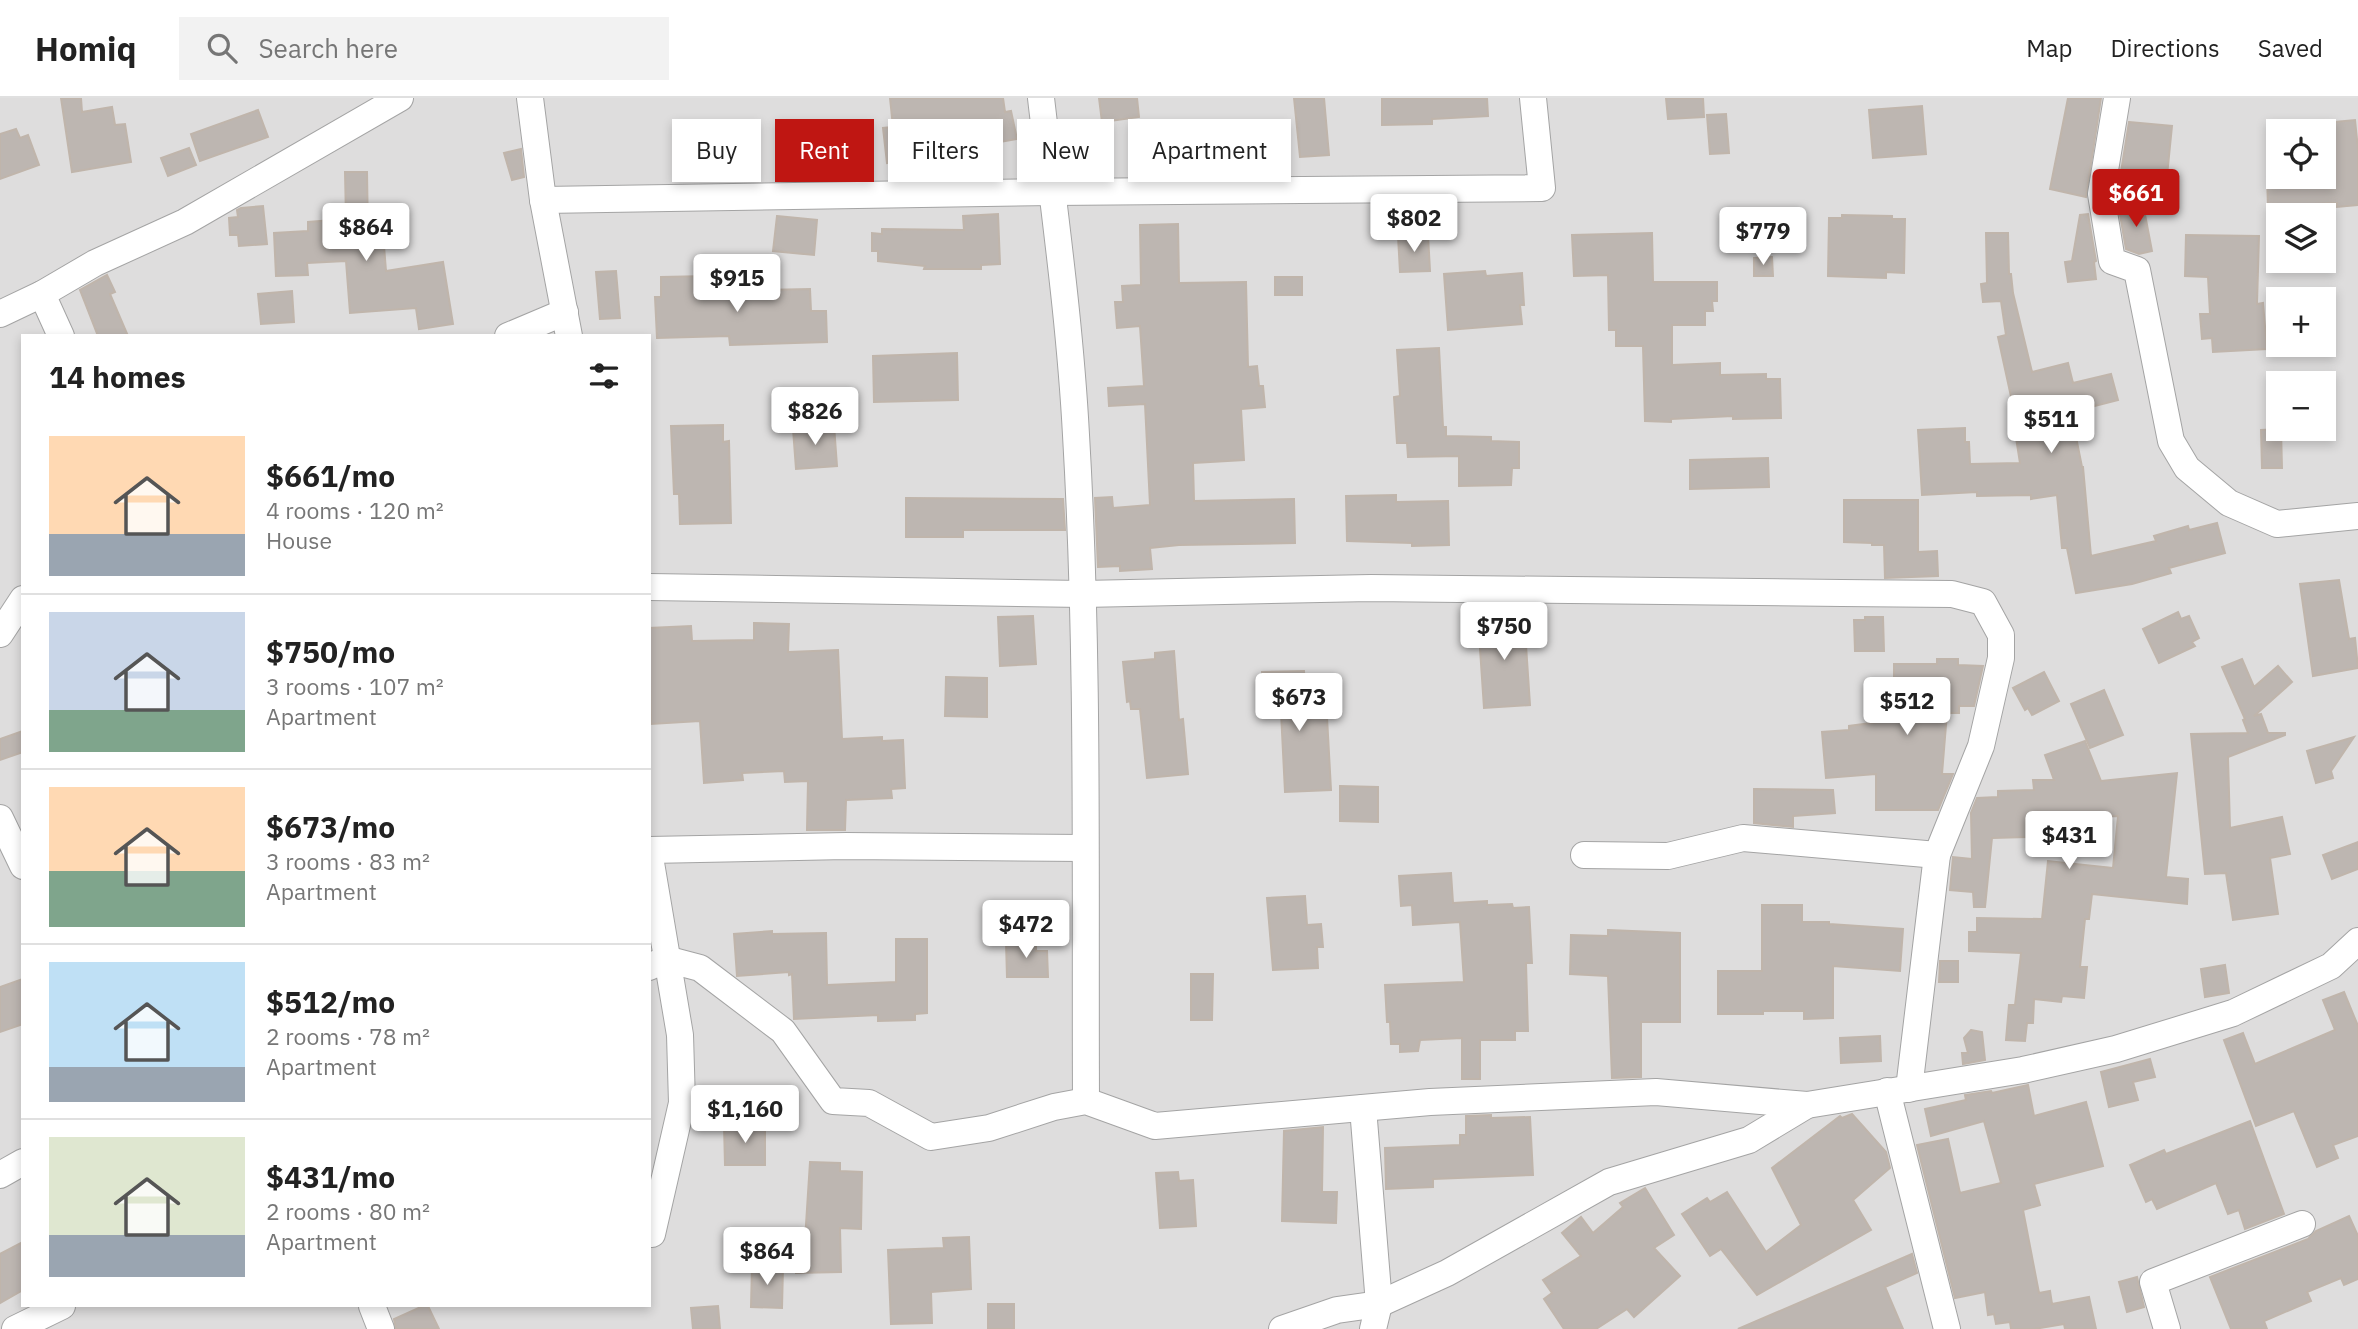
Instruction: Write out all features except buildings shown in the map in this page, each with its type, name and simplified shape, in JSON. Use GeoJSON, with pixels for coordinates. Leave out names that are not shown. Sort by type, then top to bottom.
{"type":"FeatureCollection","features":[{"type":"Feature","properties":{"kind":"street"},"geometry":{"type":"LineString","coordinates":[[0,314],[42,294],[95,263],[185,222],[400,98]]}},
{"type":"Feature","properties":{"kind":"street"},"geometry":{"type":"LineString","coordinates":[[518,334],[567,324],[543,200],[530,98]]}},
{"type":"Feature","properties":{"kind":"street"},"geometry":{"type":"LineString","coordinates":[[1041,98],[1068,332],[1076,433],[1083,594],[1086,1101]]}},
{"type":"Feature","properties":{"kind":"street"},"geometry":{"type":"LineString","coordinates":[[543,200],[1542,188],[1533,98]]}},
{"type":"Feature","properties":{"kind":"street"},"geometry":{"type":"LineString","coordinates":[[2117,98],[2101,194],[2112,261],[2137,270],[2171,440],[2187,468],[2228,503],[2277,524],[2358,516]]}},
{"type":"Feature","properties":{"kind":"street"},"geometry":{"type":"LineString","coordinates":[[42,294],[60,334]]}},
{"type":"Feature","properties":{"kind":"street"},"geometry":{"type":"LineString","coordinates":[[651,587],[1083,594],[1384,588],[1952,594],[1983,602],[2001,635],[2001,658],[1981,746],[1937,855],[1898,1090],[1947,1329]]}},
{"type":"Feature","properties":{"kind":"street"},"geometry":{"type":"LineString","coordinates":[[0,634],[21,602]]}},
{"type":"Feature","properties":{"kind":"street"},"geometry":{"type":"LineString","coordinates":[[0,818],[21,862]]}},
{"type":"Feature","properties":{"kind":"street"},"geometry":{"type":"LineString","coordinates":[[1584,855],[1668,856],[1743,838],[1937,855]]}},
{"type":"Feature","properties":{"kind":"street"},"geometry":{"type":"LineString","coordinates":[[651,850],[846,846],[1085,848]]}},
{"type":"Feature","properties":{"kind":"street"},"geometry":{"type":"LineString","coordinates":[[651,875],[658,963],[680,1035],[682,1103],[652,1234]]}},
{"type":"Feature","properties":{"kind":"street"},"geometry":{"type":"LineString","coordinates":[[658,963],[700,968],[783,1031],[833,1101],[869,1103],[931,1137],[989,1128],[1054,1107],[1086,1101],[1155,1126],[1430,1102],[1656,1092],[1807,1105],[2023,1070],[2116,1049],[2233,1013],[2331,966],[2358,941]]}},
{"type":"Feature","properties":{"kind":"street"},"geometry":{"type":"LineString","coordinates":[[1282,1329],[1337,1310],[1376,1316],[1609,1181],[1749,1140],[1807,1105]]}},
{"type":"Feature","properties":{"kind":"street"},"geometry":{"type":"LineString","coordinates":[[1363,1108],[1376,1316]]}},
{"type":"Feature","properties":{"kind":"street"},"geometry":{"type":"LineString","coordinates":[[0,1175],[21,1164]]}},
{"type":"Feature","properties":{"kind":"street"},"geometry":{"type":"LineString","coordinates":[[2167,1329],[2153,1282],[2302,1224]]}},
{"type":"Feature","properties":{"kind":"street"},"geometry":{"type":"LineString","coordinates":[[15,1329],[60,1307]]}},
{"type":"Feature","properties":{"kind":"street"},"geometry":{"type":"LineString","coordinates":[[372,1307],[381,1329]]}},
{"type":"Feature","properties":{"kind":"shaded area"},"geometry":{"type":"Polygon","coordinates":[[[0,98],[2358,98],[2358,1329],[0,1329],[0,98]]]}}]}
